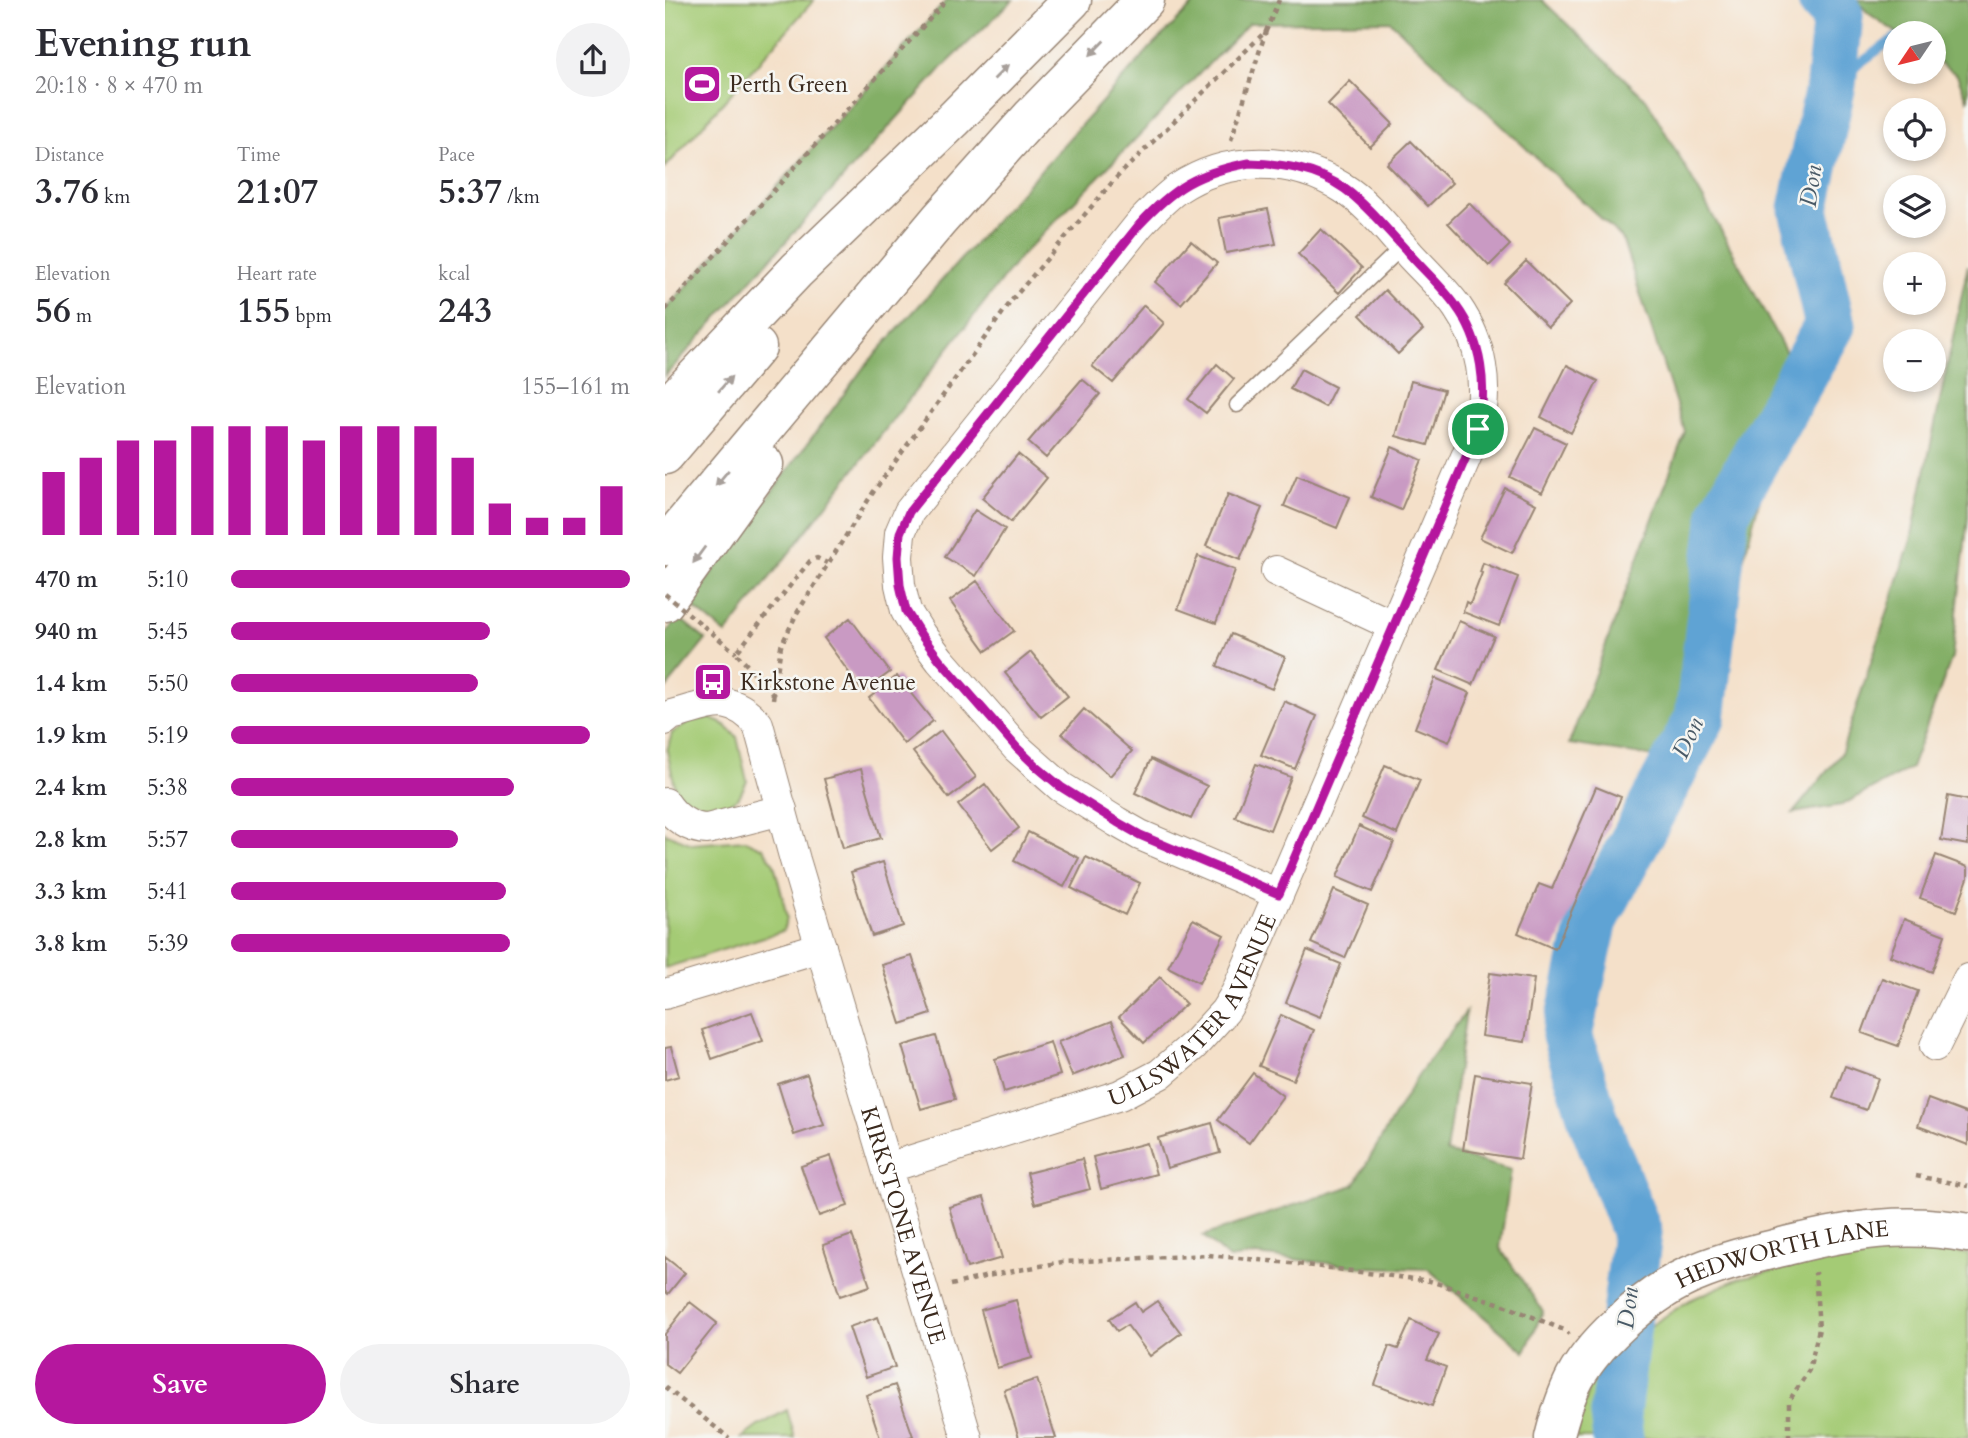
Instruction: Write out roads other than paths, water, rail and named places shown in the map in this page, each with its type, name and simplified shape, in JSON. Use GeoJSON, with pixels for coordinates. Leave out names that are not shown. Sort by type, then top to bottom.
{"type":"FeatureCollection","features":[{"type":"Feature","properties":{"kind":"main road"},"geometry":{"type":"LineString","coordinates":[[665,409],[797,270],[953,120],[1072,0]]}},
{"type":"Feature","properties":{"kind":"main road"},"geometry":{"type":"LineString","coordinates":[[665,546],[939,220],[1032,116],[1145,0]]}},
{"type":"Feature","properties":{"kind":"main road"},"geometry":{"type":"LineString","coordinates":[[665,455],[953,120]]}},
{"type":"Feature","properties":{"kind":"main road"},"geometry":{"type":"LineString","coordinates":[[665,602],[939,220]]}},
{"type":"Feature","properties":{"kind":"main road","name":"HEDWORTH LANE"},"geometry":{"type":"LineString","coordinates":[[1557,1426],[1575,1378],[1593,1353],[1626,1318],[1665,1288],[1695,1272],[1729,1260],[1881,1227],[1944,1228],[1968,1233]]}},
{"type":"Feature","properties":{"kind":"street","name":"ULLSWATER AVENUE"},"geometry":{"type":"LineString","coordinates":[[887,1168],[1120,1095],[1160,1074],[1194,1045],[1225,1010],[1236,993],[1279,894],[1394,626],[1478,429],[1483,408],[1482,369],[1470,328],[1456,306],[1365,206],[1345,189],[1299,168],[1249,163],[1197,177],[1176,189],[1139,225],[909,512],[900,533],[898,557],[900,585],[906,611],[921,635],[1017,748],[1037,767],[1061,787],[1140,835],[1279,894]]}},
{"type":"Feature","properties":{"kind":"street"},"geometry":{"type":"LineString","coordinates":[[1276,571],[1394,626]]}},
{"type":"Feature","properties":{"kind":"street","name":"KIRKSTONE AVENUE"},"geometry":{"type":"LineString","coordinates":[[665,720],[671,715],[725,702],[737,706],[758,724],[821,947],[967,1438]]}},
{"type":"Feature","properties":{"kind":"street"},"geometry":{"type":"LineString","coordinates":[[665,803],[671,813],[696,830],[707,830],[782,810]]}},
{"type":"Feature","properties":{"kind":"street"},"geometry":{"type":"LineString","coordinates":[[665,994],[821,947]]}},
{"type":"Feature","properties":{"kind":"street"},"geometry":{"type":"LineString","coordinates":[[1935,1046],[1954,1019],[1968,979]]}},
{"type":"Feature","properties":{"kind":"lane"},"geometry":{"type":"LineString","coordinates":[[1237,405],[1402,247]]}},
{"type":"Feature","properties":{"kind":"waterway","name":"Don"},"geometry":{"type":"LineString","coordinates":[[1618,1438],[1615,1414],[1637,1233],[1594,1121],[1567,1035],[1593,920],[1700,718],[1724,513],[1830,325],[1804,209],[1831,84],[1838,16],[1823,0]]}},
{"type":"Feature","properties":{"kind":"waterway"},"geometry":{"type":"LineString","coordinates":[[1831,84],[1883,47]]}},
{"type":"Feature","properties":{"kind":"place","name":"Perth Green"},"geometry":{"type":"Point","coordinates":[702,84]}},
{"type":"Feature","properties":{"kind":"place","name":"Kirkstone Avenue"},"geometry":{"type":"Point","coordinates":[713,682]}}]}
